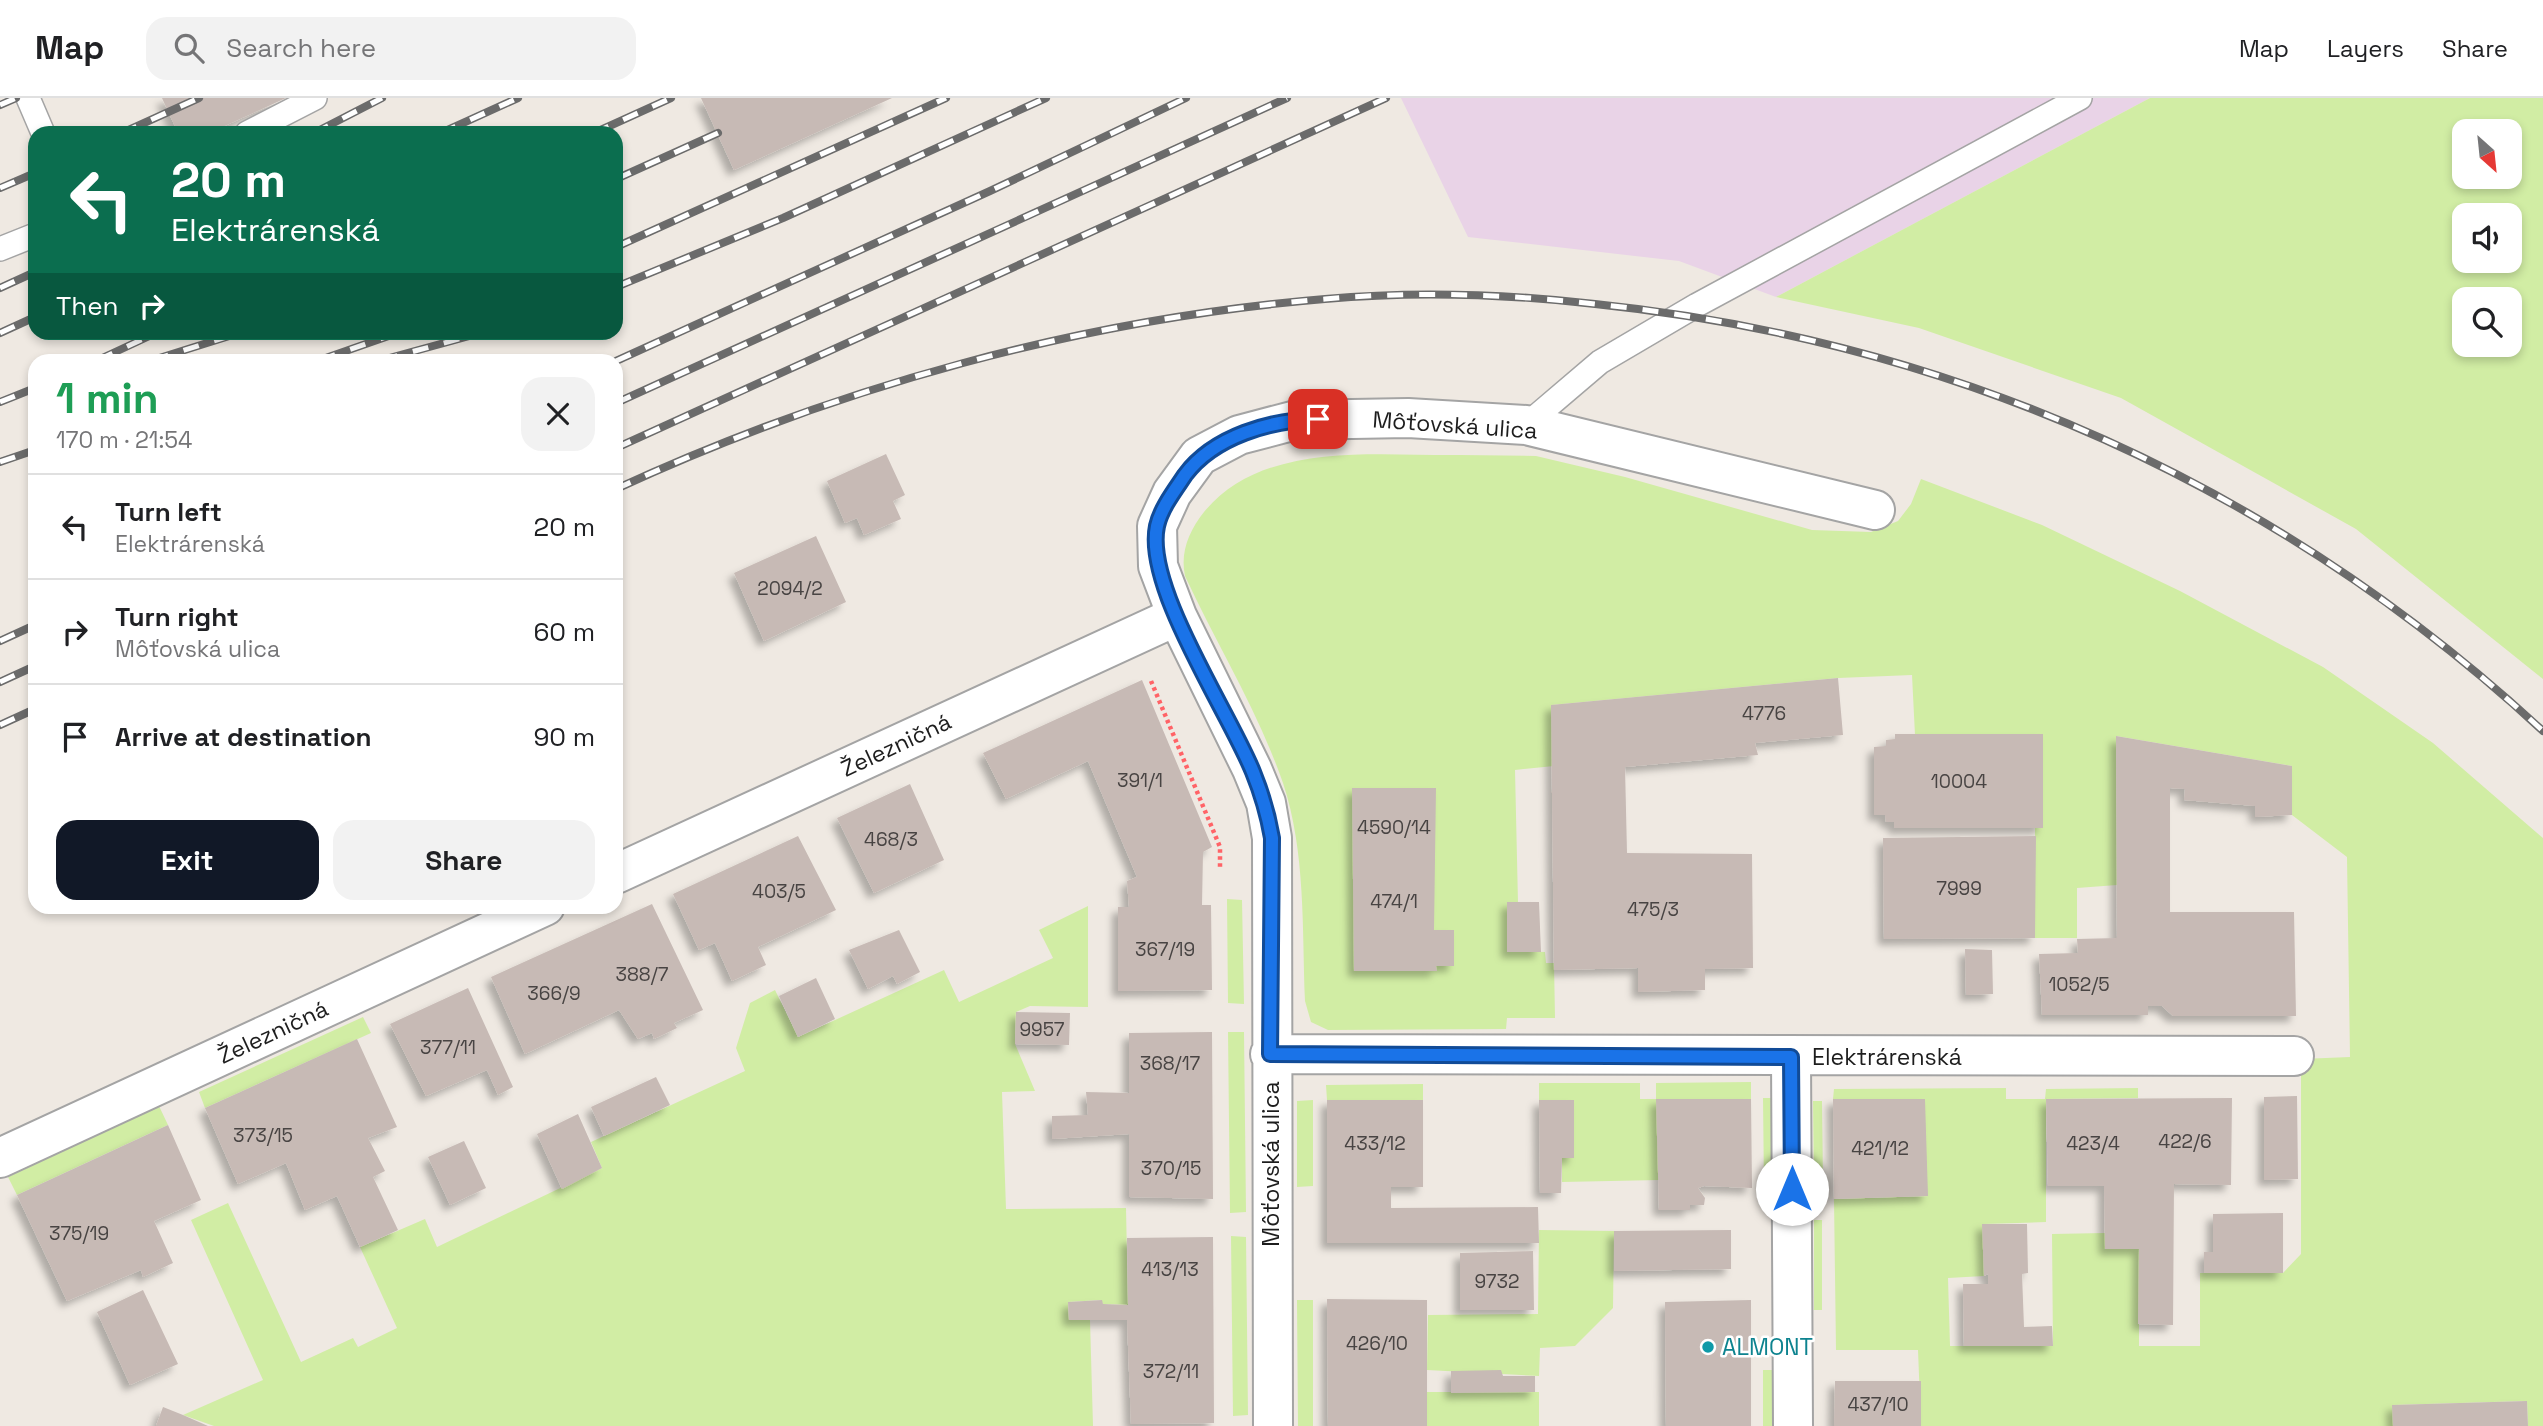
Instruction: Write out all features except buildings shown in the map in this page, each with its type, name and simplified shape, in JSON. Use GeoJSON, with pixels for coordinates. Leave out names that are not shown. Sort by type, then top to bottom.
{"type":"FeatureCollection","features":[{"type":"Feature","properties":{"kind":"street","name":"Môťovská ulica"},"geometry":{"type":"LineString","coordinates":[[1273,1426],[1270,1054],[1272,838],[1266,803],[1252,769],[1177,616],[1158,566],[1157,526],[1172,493],[1199,456],[1239,435],[1296,420],[1408,418],[1526,425],[1875,509]]}},
{"type":"Feature","properties":{"kind":"street","name":"Železničná"},"geometry":{"type":"LineString","coordinates":[[623,871],[1177,616]]}},
{"type":"Feature","properties":{"kind":"street","name":"Železničná"},"geometry":{"type":"LineString","coordinates":[[0,1157],[528,914]]}},
{"type":"Feature","properties":{"kind":"street","name":"Elektrárenská"},"geometry":{"type":"LineString","coordinates":[[1270,1054],[2294,1056]]}},
{"type":"Feature","properties":{"kind":"street"},"geometry":{"type":"LineString","coordinates":[[1791,1057],[1794,1426]]}},
{"type":"Feature","properties":{"kind":"lane"},"geometry":{"type":"LineString","coordinates":[[27,98],[40,126]]}},
{"type":"Feature","properties":{"kind":"lane"},"geometry":{"type":"LineString","coordinates":[[261,126],[315,98]]}},
{"type":"Feature","properties":{"kind":"lane"},"geometry":{"type":"LineString","coordinates":[[1526,425],[1600,362],[1697,305],[2080,98]]}},
{"type":"Feature","properties":{"kind":"lane"},"geometry":{"type":"LineString","coordinates":[[0,249],[28,238]]}},
{"type":"Feature","properties":{"kind":"path"},"geometry":{"type":"LineString","coordinates":[[1147,673],[1220,847]]}},
{"type":"Feature","properties":{"kind":"shaded area"},"geometry":{"type":"Polygon","coordinates":[[[1401,98],[2150,98],[1776,297],[1679,261],[1468,237],[1401,98]]]}},
{"type":"Feature","properties":{"kind":"green space"},"geometry":{"type":"Polygon","coordinates":[[[2150,98],[2543,98],[2543,679],[2356,529],[2121,398],[1919,328],[1776,297],[2150,98]]]}},
{"type":"Feature","properties":{"kind":"green space"},"geometry":{"type":"Polygon","coordinates":[[[1358,454],[1536,456],[1625,477],[1812,530],[1871,532],[1898,521],[1911,504],[1921,479],[2042,525],[2180,591],[2323,667],[2433,743],[2543,838],[2543,1426],[2528,1426],[2527,1401],[2393,1405],[2393,1426],[1921,1426],[1918,1350],[1836,1350],[1834,1199],[1928,1196],[1833,1099],[1834,1089],[2006,1088],[2006,1099],[2045,1099],[2046,1089],[2138,1088],[2138,1098],[2046,1099],[2046,1222],[1983,1224],[1984,1276],[1948,1278],[1950,1346],[2053,1346],[2052,1234],[2105,1233],[2105,1249],[2139,1249],[2139,1346],[2200,1346],[2200,1273],[2283,1273],[2301,1254],[2301,1059],[2350,1057],[2347,857],[2292,815],[2292,766],[2116,736],[2117,885],[2077,888],[2077,938],[2035,938],[2035,828],[2043,828],[2043,734],[1915,735],[1912,675],[1838,678],[1552,705],[1554,766],[1515,770],[1518,903],[1507,903],[1507,951],[1545,952],[1546,963],[1554,963],[1555,1018],[1507,1018],[1506,1029],[1328,1030],[1311,1022],[1305,1001],[1302,891],[1290,809],[1262,730],[1185,576],[1185,550],[1190,534],[1204,512],[1228,489],[1257,473],[1289,463],[1358,454]]]}},
{"type":"Feature","properties":{"kind":"green space"},"geometry":{"type":"Polygon","coordinates":[[[1227,899],[1242,900],[1244,1004],[1228,1003],[1227,899]]]}},
{"type":"Feature","properties":{"kind":"green space"},"geometry":{"type":"Polygon","coordinates":[[[1088,906],[1088,1007],[1030,1006],[1016,1012],[1015,1044],[1035,1091],[1002,1092],[1006,1209],[1126,1208],[1128,1305],[1103,1304],[1101,1300],[1068,1302],[1069,1320],[1090,1320],[1093,1426],[214,1426],[183,1415],[263,1380],[191,1220],[228,1203],[301,1362],[353,1338],[358,1347],[397,1328],[360,1247],[425,1219],[437,1247],[602,1168],[591,1142],[745,1071],[736,1048],[750,1003],[775,990],[798,1037],[944,970],[959,1002],[1053,958],[1039,930],[1088,906]]]}},
{"type":"Feature","properties":{"kind":"green space"},"geometry":{"type":"Polygon","coordinates":[[[363,1017],[371,1033],[205,1108],[199,1092],[363,1017]]]}},
{"type":"Feature","properties":{"kind":"green space"},"geometry":{"type":"Polygon","coordinates":[[[1228,1032],[1244,1032],[1246,1212],[1230,1213],[1228,1032]]]}},
{"type":"Feature","properties":{"kind":"green space"},"geometry":{"type":"Polygon","coordinates":[[[1751,1082],[1751,1099],[1657,1099],[1659,1180],[1562,1182],[1562,1158],[1539,1100],[1539,1083],[1640,1083],[1640,1099],[1656,1099],[1656,1083],[1751,1082]]]}},
{"type":"Feature","properties":{"kind":"green space"},"geometry":{"type":"Polygon","coordinates":[[[1423,1084],[1423,1100],[1327,1100],[1326,1085],[1423,1084]]]}},
{"type":"Feature","properties":{"kind":"green space"},"geometry":{"type":"Polygon","coordinates":[[[1763,1098],[1775,1098],[1776,1187],[1764,1187],[1763,1098]]]}},
{"type":"Feature","properties":{"kind":"green space"},"geometry":{"type":"Polygon","coordinates":[[[1313,1100],[1313,1186],[1297,1187],[1297,1101],[1313,1100]]]}},
{"type":"Feature","properties":{"kind":"green space"},"geometry":{"type":"Polygon","coordinates":[[[1813,1101],[1822,1101],[1823,1183],[1814,1182],[1813,1101]]]}},
{"type":"Feature","properties":{"kind":"green space"},"geometry":{"type":"Polygon","coordinates":[[[159,1106],[168,1125],[17,1195],[8,1177],[159,1106]]]}},
{"type":"Feature","properties":{"kind":"green space"},"geometry":{"type":"Polygon","coordinates":[[[1814,1220],[1822,1220],[1822,1310],[1814,1310],[1814,1220]]]}},
{"type":"Feature","properties":{"kind":"green space"},"geometry":{"type":"Polygon","coordinates":[[[1539,1230],[1614,1231],[1613,1308],[1575,1346],[1540,1348],[1539,1376],[1427,1370],[1428,1315],[1538,1314],[1539,1230]]]}},
{"type":"Feature","properties":{"kind":"green space"},"geometry":{"type":"Polygon","coordinates":[[[1231,1236],[1246,1237],[1248,1415],[1233,1416],[1231,1236]]]}},
{"type":"Feature","properties":{"kind":"green space"},"geometry":{"type":"Polygon","coordinates":[[[1297,1300],[1313,1300],[1313,1426],[1298,1426],[1297,1300]]]}},
{"type":"Feature","properties":{"kind":"green space"},"geometry":{"type":"Polygon","coordinates":[[[1763,1370],[1773,1370],[1773,1426],[1763,1426],[1763,1370]]]}},
{"type":"Feature","properties":{"kind":"green space"},"geometry":{"type":"Polygon","coordinates":[[[1427,1392],[1539,1392],[1539,1426],[1427,1426],[1427,1392]]]}},
{"type":"Feature","properties":{"kind":"railway"},"geometry":{"type":"LineString","coordinates":[[0,105],[16,98]]}},
{"type":"Feature","properties":{"kind":"railway"},"geometry":{"type":"LineString","coordinates":[[137,126],[199,98]]}},
{"type":"Feature","properties":{"kind":"railway"},"geometry":{"type":"LineString","coordinates":[[328,126],[382,98]]}},
{"type":"Feature","properties":{"kind":"railway"},"geometry":{"type":"LineString","coordinates":[[456,126],[518,98]]}},
{"type":"Feature","properties":{"kind":"railway"},"geometry":{"type":"LineString","coordinates":[[609,126],[671,98]]}},
{"type":"Feature","properties":{"kind":"railway"},"geometry":{"type":"LineString","coordinates":[[623,244],[946,98]]}},
{"type":"Feature","properties":{"kind":"railway"},"geometry":{"type":"LineString","coordinates":[[623,284],[783,218],[1046,98]]}},
{"type":"Feature","properties":{"kind":"railway"},"geometry":{"type":"LineString","coordinates":[[623,358],[990,191],[1186,98]]}},
{"type":"Feature","properties":{"kind":"railway"},"geometry":{"type":"LineString","coordinates":[[623,400],[1287,98]]}},
{"type":"Feature","properties":{"kind":"railway"},"geometry":{"type":"LineString","coordinates":[[623,445],[1386,98]]}},
{"type":"Feature","properties":{"kind":"railway"},"geometry":{"type":"LineString","coordinates":[[623,176],[718,133]]}},
{"type":"Feature","properties":{"kind":"railway"},"geometry":{"type":"LineString","coordinates":[[0,188],[28,176]]}},
{"type":"Feature","properties":{"kind":"railway"},"geometry":{"type":"LineString","coordinates":[[0,288],[28,275]]}},
{"type":"Feature","properties":{"kind":"railway"},"geometry":{"type":"LineString","coordinates":[[623,486],[700,452],[873,389],[962,363],[1143,323],[1234,309],[1392,295],[1494,296],[1595,304],[1728,323],[1857,352],[1983,391],[2104,440],[2221,498],[2334,566],[2441,644],[2543,731]]}},
{"type":"Feature","properties":{"kind":"railway"},"geometry":{"type":"LineString","coordinates":[[0,333],[28,320]]}},
{"type":"Feature","properties":{"kind":"railway"},"geometry":{"type":"LineString","coordinates":[[111,354],[141,340]]}},
{"type":"Feature","properties":{"kind":"railway"},"geometry":{"type":"LineString","coordinates":[[172,354],[217,340]]}},
{"type":"Feature","properties":{"kind":"railway"},"geometry":{"type":"LineString","coordinates":[[337,354],[377,340]]}},
{"type":"Feature","properties":{"kind":"railway"},"geometry":{"type":"LineString","coordinates":[[404,354],[455,340]]}},
{"type":"Feature","properties":{"kind":"railway"},"geometry":{"type":"LineString","coordinates":[[0,402],[28,391]]}},
{"type":"Feature","properties":{"kind":"railway"},"geometry":{"type":"LineString","coordinates":[[0,462],[28,452]]}},
{"type":"Feature","properties":{"kind":"railway"},"geometry":{"type":"LineString","coordinates":[[0,641],[28,628]]}},
{"type":"Feature","properties":{"kind":"railway"},"geometry":{"type":"LineString","coordinates":[[0,682],[28,669]]}},
{"type":"Feature","properties":{"kind":"railway"},"geometry":{"type":"LineString","coordinates":[[0,725],[28,712]]}},
{"type":"Feature","properties":{"kind":"place","name":"ALMONT"},"geometry":{"type":"Point","coordinates":[1708,1347]}},
{"type":"Feature","properties":{"kind":"route"},"geometry":{"type":"LineString","coordinates":[[1318,419],[1296,420],[1239,435],[1199,456],[1172,493],[1157,526],[1158,566],[1177,616],[1266,803],[1272,838],[1270,1054],[1791,1057],[1792,1189]]}}]}
